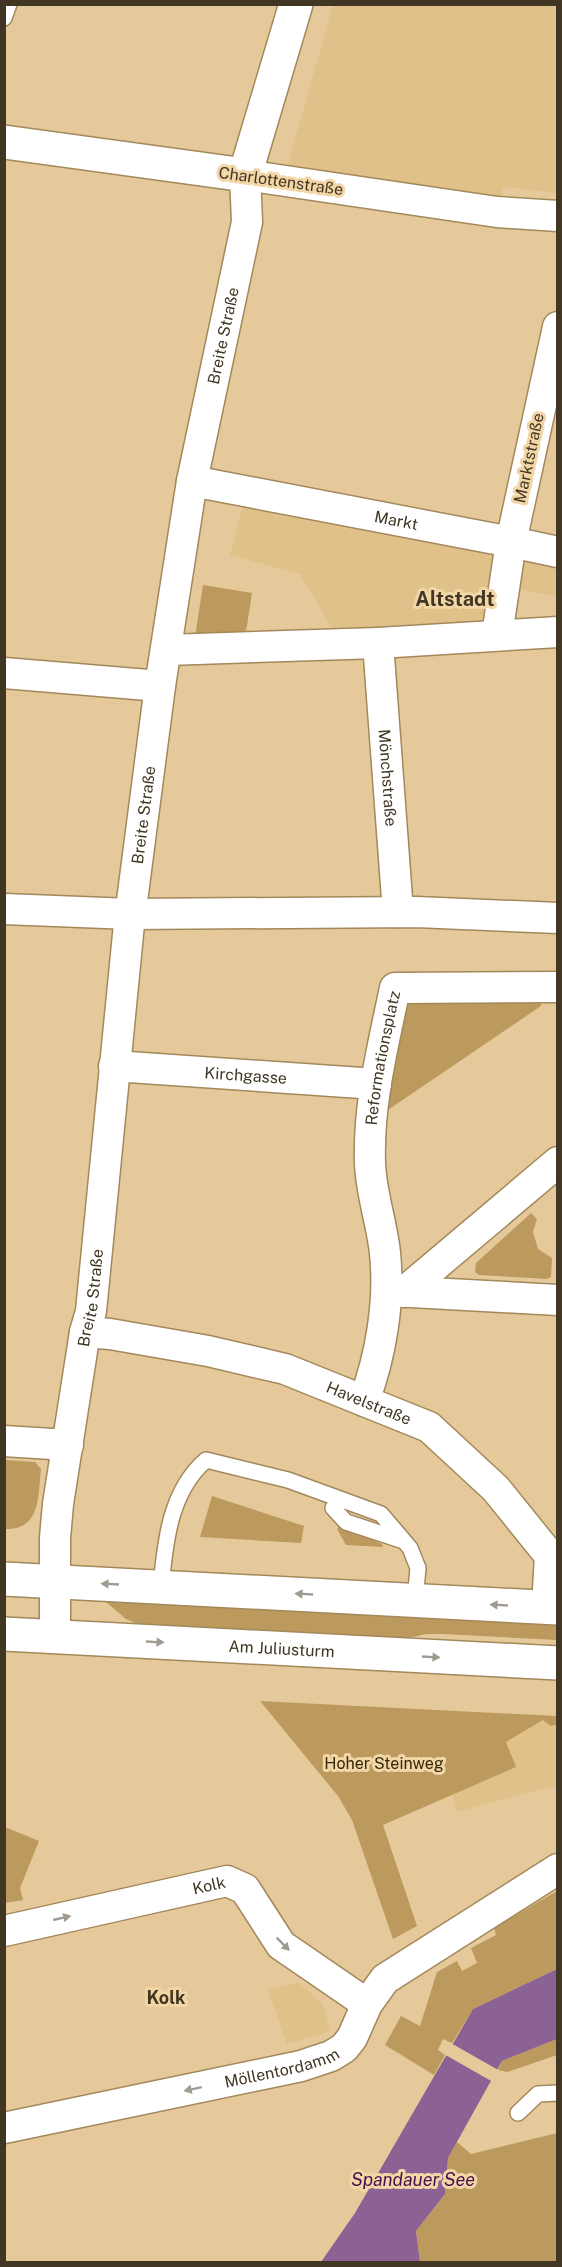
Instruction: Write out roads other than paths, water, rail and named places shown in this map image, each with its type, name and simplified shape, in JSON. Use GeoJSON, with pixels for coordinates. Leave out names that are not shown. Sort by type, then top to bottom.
{"type":"FeatureCollection","features":[{"type":"Feature","properties":{"kind":"main road","name":"Breite Straße"},"geometry":{"type":"LineString","coordinates":[[245,175],[296,4]]}},
{"type":"Feature","properties":{"kind":"main road","name":"Charlottenstraße"},"geometry":{"type":"LineString","coordinates":[[4,142],[245,175]]}},
{"type":"Feature","properties":{"kind":"main road"},"geometry":{"type":"LineString","coordinates":[[4,1579],[552,1607]]}},
{"type":"Feature","properties":{"kind":"main road","name":"Am Juliusturm"},"geometry":{"type":"LineString","coordinates":[[4,1634],[558,1663]]}},
{"type":"Feature","properties":{"kind":"street","name":"Charlottenstraße"},"geometry":{"type":"LineString","coordinates":[[245,175],[497,212],[558,216]]}},
{"type":"Feature","properties":{"kind":"street","name":"Breite Straße"},"geometry":{"type":"LineString","coordinates":[[55,1636],[57,1581],[55,1538],[85,1332],[91,1311],[114,1066],[160,686],[192,481],[247,222],[245,175]]}},
{"type":"Feature","properties":{"kind":"street","name":"Marktstraße"},"geometry":{"type":"LineString","coordinates":[[511,542],[558,327]]}},
{"type":"Feature","properties":{"kind":"street","name":"Markt"},"geometry":{"type":"LineString","coordinates":[[192,481],[511,542]]}},
{"type":"Feature","properties":{"kind":"street"},"geometry":{"type":"LineString","coordinates":[[497,635],[511,542],[558,552]]}},
{"type":"Feature","properties":{"kind":"street"},"geometry":{"type":"LineString","coordinates":[[167,650],[378,643],[558,632]]}},
{"type":"Feature","properties":{"kind":"street","name":"Mönchstraße"},"geometry":{"type":"LineString","coordinates":[[378,643],[398,912]]}},
{"type":"Feature","properties":{"kind":"street"},"geometry":{"type":"LineString","coordinates":[[4,673],[160,686]]}},
{"type":"Feature","properties":{"kind":"street"},"geometry":{"type":"LineString","coordinates":[[4,909],[131,914],[398,912],[558,918]]}},
{"type":"Feature","properties":{"kind":"street","name":"Reformationsplatz"},"geometry":{"type":"LineString","coordinates":[[364,1401],[378,1364],[394,1291],[372,1192],[370,1162],[371,1121],[376,1084],[395,988],[558,987]]}},
{"type":"Feature","properties":{"kind":"street","name":"Kirchgasse"},"geometry":{"type":"LineString","coordinates":[[114,1066],[376,1084]]}},
{"type":"Feature","properties":{"kind":"street"},"geometry":{"type":"LineString","coordinates":[[394,1291],[558,1162]]}},
{"type":"Feature","properties":{"kind":"street"},"geometry":{"type":"LineString","coordinates":[[394,1291],[558,1300]]}},
{"type":"Feature","properties":{"kind":"street","name":"Havelstraße"},"geometry":{"type":"LineString","coordinates":[[85,1332],[111,1334],[208,1351],[285,1370],[429,1427],[496,1489],[550,1556],[552,1607]]}},
{"type":"Feature","properties":{"kind":"street"},"geometry":{"type":"LineString","coordinates":[[4,1441],[68,1445]]}},
{"type":"Feature","properties":{"kind":"street","name":"Möllentordamm"},"geometry":{"type":"LineString","coordinates":[[4,2127],[301,2066],[331,2056],[344,2048],[352,2038],[367,2004],[385,1979],[498,1905],[558,1869]]}},
{"type":"Feature","properties":{"kind":"street","name":"Kolk"},"geometry":{"type":"LineString","coordinates":[[4,1931],[227,1881],[245,1889],[281,1945],[367,2004]]}},
{"type":"Feature","properties":{"kind":"lane"},"geometry":{"type":"LineString","coordinates":[[4,18],[9,4]]}},
{"type":"Feature","properties":{"kind":"lane"},"geometry":{"type":"LineString","coordinates":[[161,1587],[165,1535],[189,1474],[206,1460],[288,1480],[381,1514],[404,1541],[417,1568],[415,1600]]}},
{"type":"Feature","properties":{"kind":"lane"},"geometry":{"type":"LineString","coordinates":[[333,1508],[346,1522],[404,1541]]}},
{"type":"Feature","properties":{"kind":"lane"},"geometry":{"type":"LineString","coordinates":[[518,2113],[538,2094],[558,2093]]}},
{"type":"Feature","properties":{"kind":"water","name":"Spandauer See"},"geometry":{"type":"Polygon","coordinates":[[[557,1969],[557,2039],[502,2061],[448,2158],[445,2194],[416,2231],[420,2262],[321,2262],[355,2213],[473,2009],[557,1969]]]}},
{"type":"Feature","properties":{"kind":"district","name":"Altstadt"},"geometry":{"type":"Point","coordinates":[455,599]}},
{"type":"Feature","properties":{"kind":"district","name":"Kolk"},"geometry":{"type":"Point","coordinates":[166,1997]}},
{"type":"Feature","properties":{"kind":"park label","name":"Hoher Steinweg"},"geometry":{"type":"Point","coordinates":[384,1763]}}]}
